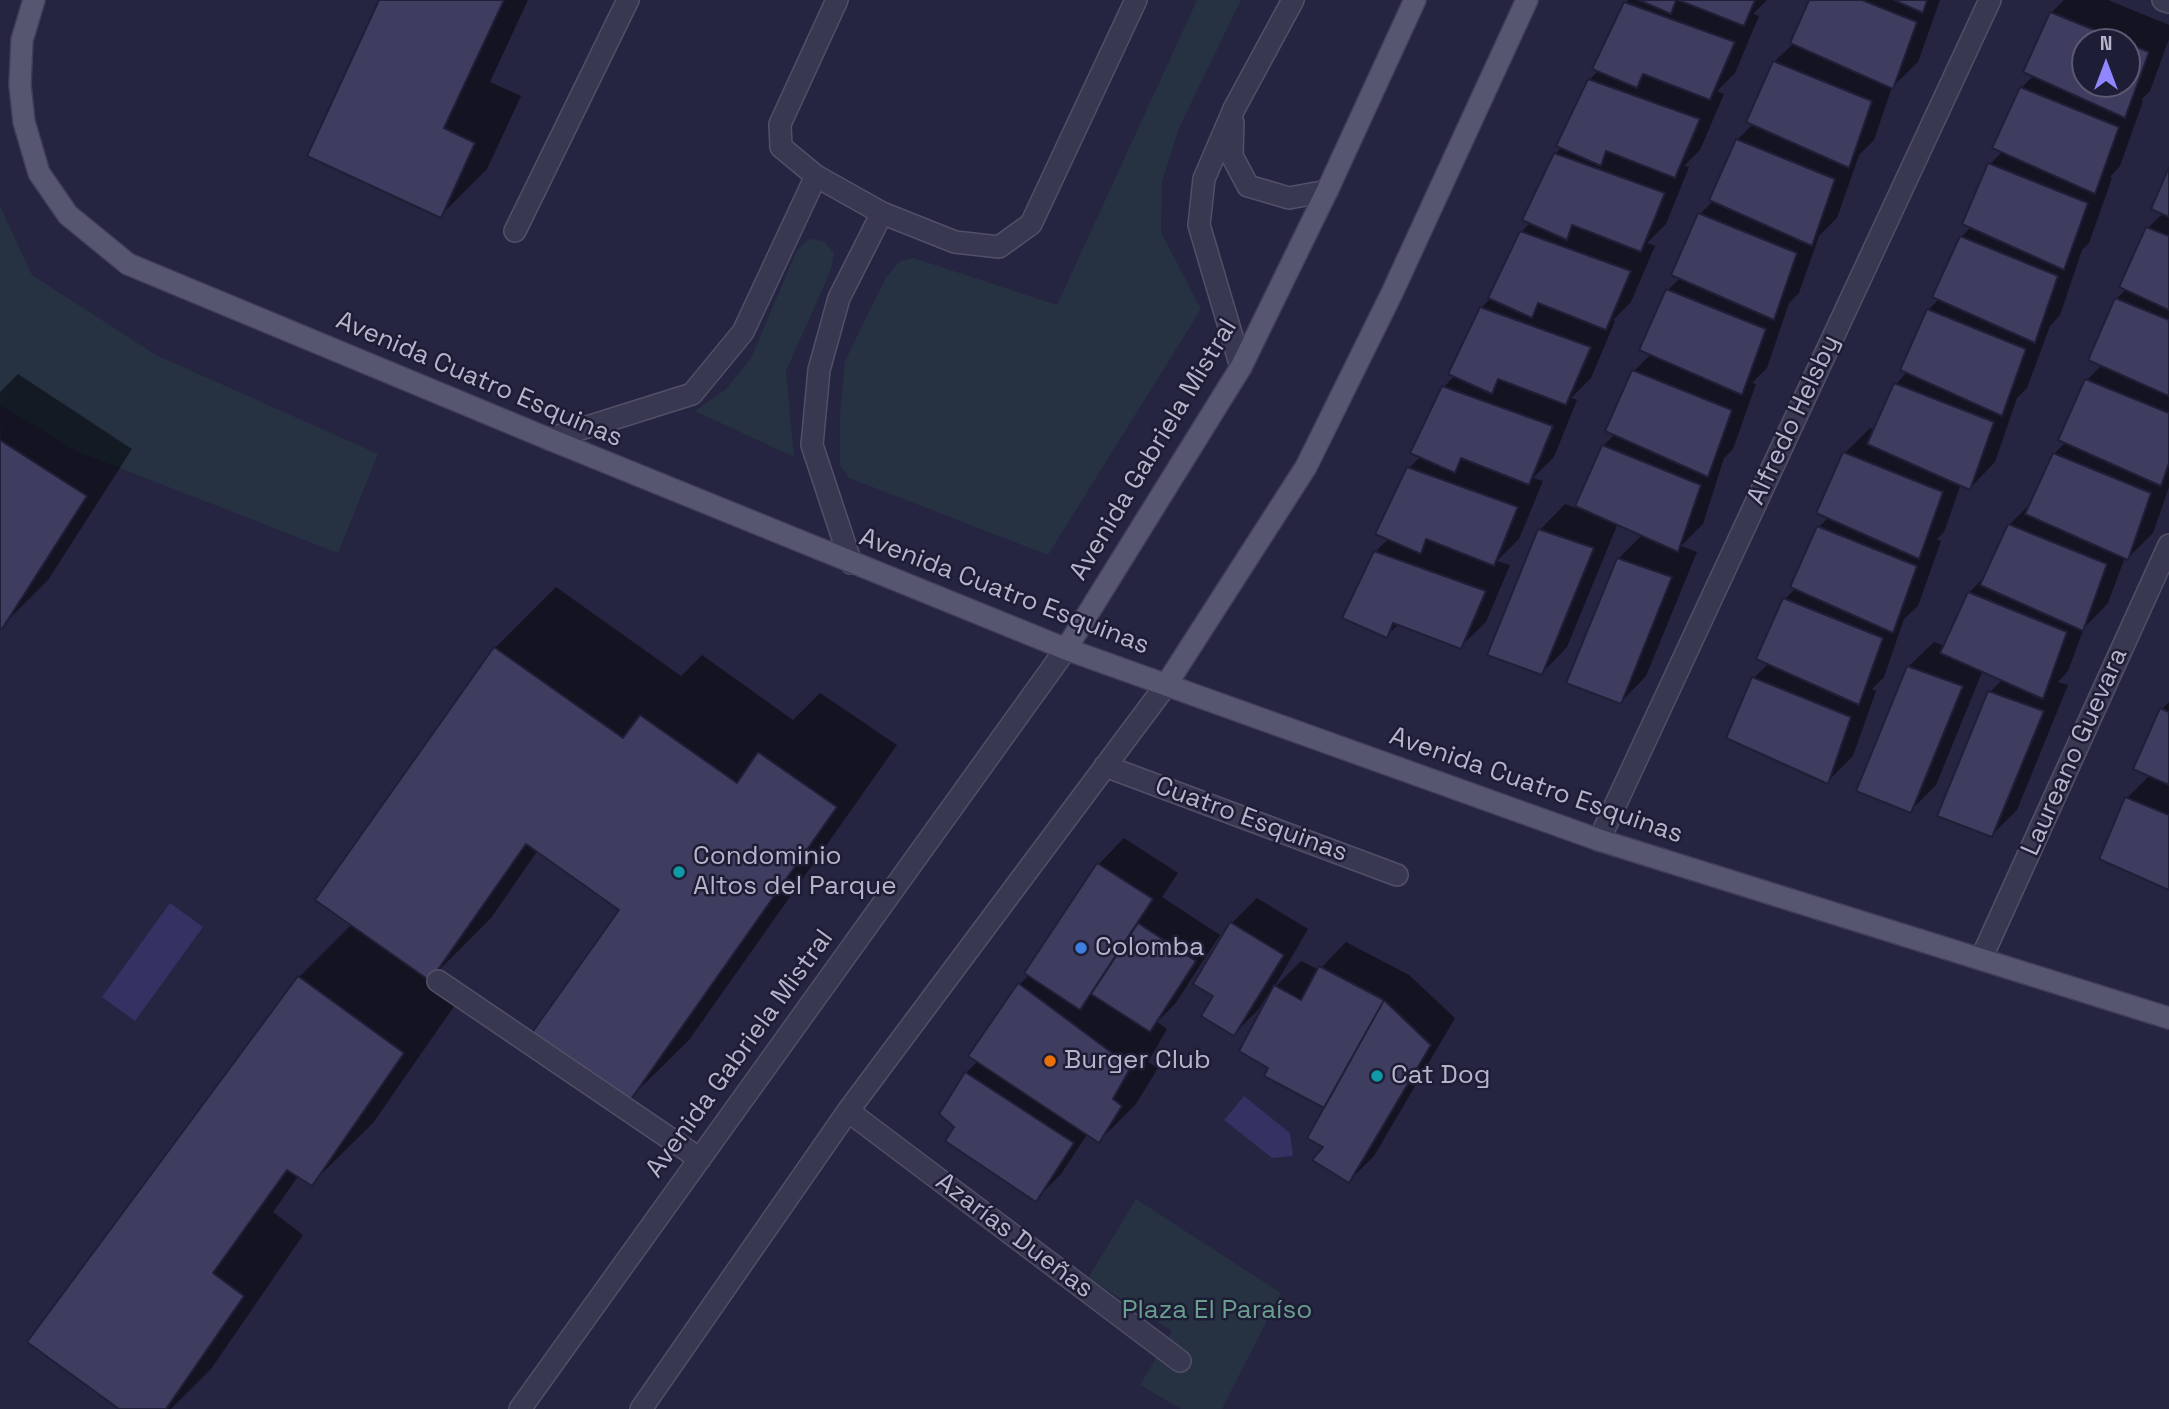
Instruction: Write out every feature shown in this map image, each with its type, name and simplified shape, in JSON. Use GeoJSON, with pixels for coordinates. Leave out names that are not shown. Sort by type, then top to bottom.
{"type":"FeatureCollection","features":[{"type":"Feature","properties":{"kind":"main road","name":"Avenida Cuatro Esquinas"},"geometry":{"type":"LineString","coordinates":[[34,0],[22,40],[20,85],[24,122],[39,173],[68,215],[128,264],[1066,649],[1599,840],[2169,1018]]}},
{"type":"Feature","properties":{"kind":"main road","name":"Avenida Gabriela Mistral"},"geometry":{"type":"LineString","coordinates":[[1066,649],[1241,367],[1327,191],[1415,0]]}},
{"type":"Feature","properties":{"kind":"main road"},"geometry":{"type":"LineString","coordinates":[[1166,685],[1306,467],[1392,293],[1527,0]]}},
{"type":"Feature","properties":{"kind":"street"},"geometry":{"type":"LineString","coordinates":[[514,231],[628,0]]}},
{"type":"Feature","properties":{"kind":"street"},"geometry":{"type":"LineString","coordinates":[[837,0],[780,124],[781,147],[816,176],[883,213],[955,242],[999,247],[1031,224],[1136,0]]}},
{"type":"Feature","properties":{"kind":"street"},"geometry":{"type":"LineString","coordinates":[[1241,367],[1199,225],[1205,179],[1234,109],[1293,0]]}},
{"type":"Feature","properties":{"kind":"street","name":"Alfredo Helsby"},"geometry":{"type":"LineString","coordinates":[[1599,840],[1990,0]]}},
{"type":"Feature","properties":{"kind":"street"},"geometry":{"type":"LineString","coordinates":[[2163,0],[2169,2]]}},
{"type":"Feature","properties":{"kind":"street"},"geometry":{"type":"LineString","coordinates":[[1234,109],[1232,156],[1248,186],[1289,198],[1327,191]]}},
{"type":"Feature","properties":{"kind":"street"},"geometry":{"type":"LineString","coordinates":[[549,439],[691,394],[743,332],[816,176]]}},
{"type":"Feature","properties":{"kind":"street"},"geometry":{"type":"LineString","coordinates":[[851,563],[812,444],[819,370],[839,298],[883,213]]}},
{"type":"Feature","properties":{"kind":"street","name":"Laureano Guevara"},"geometry":{"type":"LineString","coordinates":[[1981,959],[2169,544]]}},
{"type":"Feature","properties":{"kind":"street","name":"Avenida Gabriela Mistral"},"geometry":{"type":"LineString","coordinates":[[520,1409],[1066,649]]}},
{"type":"Feature","properties":{"kind":"street"},"geometry":{"type":"LineString","coordinates":[[641,1409],[848,1111],[1166,685]]}},
{"type":"Feature","properties":{"kind":"street","name":"Cuatro Esquinas"},"geometry":{"type":"LineString","coordinates":[[1105,766],[1397,875]]}},
{"type":"Feature","properties":{"kind":"street"},"geometry":{"type":"LineString","coordinates":[[438,981],[700,1158]]}},
{"type":"Feature","properties":{"kind":"street","name":"Azarías Dueñas"},"geometry":{"type":"LineString","coordinates":[[848,1111],[1180,1361]]}},
{"type":"Feature","properties":{"kind":"green space"},"geometry":{"type":"Polygon","coordinates":[[[1197,0],[1241,0],[1179,128],[1162,182],[1161,232],[1201,309],[1048,555],[849,478],[840,465],[840,416],[845,361],[886,277],[900,261],[914,258],[1057,305],[1197,0]]]}},
{"type":"Feature","properties":{"kind":"green space"},"geometry":{"type":"Polygon","coordinates":[[[0,206],[32,275],[156,355],[378,454],[338,553],[76,451],[0,405],[0,206]]]}},
{"type":"Feature","properties":{"kind":"green space"},"geometry":{"type":"Polygon","coordinates":[[[809,239],[824,241],[834,253],[831,270],[786,371],[794,457],[695,411],[726,389],[751,358],[797,250],[809,239]]]}},
{"type":"Feature","properties":{"kind":"green space","name":"Plaza El Paraíso"},"geometry":{"type":"Polygon","coordinates":[[[1136,1199],[1281,1293],[1222,1409],[1181,1409],[1140,1385],[1172,1331],[1088,1278],[1136,1199]]]}},
{"type":"Feature","properties":{"kind":"shaded area"},"geometry":{"type":"Polygon","coordinates":[[[170,903],[203,927],[135,1021],[102,997],[170,903]]]}},
{"type":"Feature","properties":{"kind":"shaded area"},"geometry":{"type":"Polygon","coordinates":[[[1244,1096],[1290,1133],[1293,1156],[1272,1158],[1224,1120],[1244,1096]]]}},
{"type":"Feature","properties":{"kind":"building"},"geometry":{"type":"Polygon","coordinates":[[[379,0],[504,0],[444,128],[475,143],[441,218],[307,156],[379,0]]]}},
{"type":"Feature","properties":{"kind":"building"},"geometry":{"type":"Polygon","coordinates":[[[1639,0],[1676,0],[1671,14],[1639,0]]]}},
{"type":"Feature","properties":{"kind":"building"},"geometry":{"type":"Polygon","coordinates":[[[1678,0],[1755,0],[1744,26],[1678,0]]]}},
{"type":"Feature","properties":{"kind":"building"},"geometry":{"type":"Polygon","coordinates":[[[1809,0],[1862,0],[1917,22],[1893,89],[1790,43],[1809,0]]]}},
{"type":"Feature","properties":{"kind":"building"},"geometry":{"type":"Polygon","coordinates":[[[1894,0],[1927,0],[1923,13],[1894,0]]]}},
{"type":"Feature","properties":{"kind":"building"},"geometry":{"type":"Polygon","coordinates":[[[1624,2],[1735,42],[1710,100],[1643,74],[1637,88],[1592,69],[1624,2]]]}},
{"type":"Feature","properties":{"kind":"building"},"geometry":{"type":"Polygon","coordinates":[[[2050,12],[2089,28],[2071,28],[2071,94],[2023,72],[2050,12]]]}},
{"type":"Feature","properties":{"kind":"building"},"geometry":{"type":"Polygon","coordinates":[[[2141,49],[2149,52],[2141,74],[2141,49]]]}},
{"type":"Feature","properties":{"kind":"building"},"geometry":{"type":"Polygon","coordinates":[[[1773,61],[1872,101],[1849,168],[1746,122],[1773,61]]]}},
{"type":"Feature","properties":{"kind":"building"},"geometry":{"type":"Polygon","coordinates":[[[1588,79],[1700,119],[1675,178],[1606,151],[1601,166],[1556,146],[1588,79]]]}},
{"type":"Feature","properties":{"kind":"building"},"geometry":{"type":"Polygon","coordinates":[[[2020,87],[2119,127],[2095,194],[1992,148],[2020,87]]]}},
{"type":"Feature","properties":{"kind":"building"},"geometry":{"type":"Polygon","coordinates":[[[2081,98],[2132,98],[2125,118],[2081,98]]]}},
{"type":"Feature","properties":{"kind":"building"},"geometry":{"type":"Polygon","coordinates":[[[1736,139],[1835,179],[1812,246],[1709,200],[1736,139]]]}},
{"type":"Feature","properties":{"kind":"building"},"geometry":{"type":"Polygon","coordinates":[[[1554,153],[1665,193],[1641,252],[1572,225],[1567,240],[1522,220],[1554,153]]]}},
{"type":"Feature","properties":{"kind":"building"},"geometry":{"type":"Polygon","coordinates":[[[1988,163],[2088,203],[2064,270],[1962,224],[1988,163]]]}},
{"type":"Feature","properties":{"kind":"building"},"geometry":{"type":"Polygon","coordinates":[[[2169,167],[2169,217],[2151,209],[2169,167]]]}},
{"type":"Feature","properties":{"kind":"building"},"geometry":{"type":"Polygon","coordinates":[[[1698,213],[1797,253],[1774,320],[1671,275],[1698,213]]]}},
{"type":"Feature","properties":{"kind":"building"},"geometry":{"type":"Polygon","coordinates":[[[2146,227],[2169,236],[2169,310],[2119,287],[2146,227]]]}},
{"type":"Feature","properties":{"kind":"building"},"geometry":{"type":"Polygon","coordinates":[[[1520,231],[1631,271],[1606,330],[1538,303],[1532,318],[1488,298],[1520,231]]]}},
{"type":"Feature","properties":{"kind":"building"},"geometry":{"type":"Polygon","coordinates":[[[1960,236],[2058,276],[2035,343],[1932,297],[1960,236]]]}},
{"type":"Feature","properties":{"kind":"building"},"geometry":{"type":"Polygon","coordinates":[[[1666,289],[1766,329],[1742,395],[1639,350],[1666,289]]]}},
{"type":"Feature","properties":{"kind":"building"},"geometry":{"type":"Polygon","coordinates":[[[2115,298],[2169,320],[2169,396],[2088,360],[2115,298]]]}},
{"type":"Feature","properties":{"kind":"building"},"geometry":{"type":"Polygon","coordinates":[[[1480,307],[1591,347],[1566,405],[1498,379],[1492,394],[1448,374],[1480,307]]]}},
{"type":"Feature","properties":{"kind":"building"},"geometry":{"type":"Polygon","coordinates":[[[1927,309],[2026,349],[2002,416],[1900,370],[1927,309]]]}},
{"type":"Feature","properties":{"kind":"building"},"geometry":{"type":"Polygon","coordinates":[[[1632,370],[1732,410],[1708,477],[1605,431],[1632,370]]]}},
{"type":"Feature","properties":{"kind":"building"},"geometry":{"type":"Polygon","coordinates":[[[2085,379],[2169,413],[2169,463],[2161,486],[2058,440],[2085,379]]]}},
{"type":"Feature","properties":{"kind":"building"},"geometry":{"type":"Polygon","coordinates":[[[1894,383],[1994,422],[1970,490],[1867,444],[1894,383]]]}},
{"type":"Feature","properties":{"kind":"building"},"geometry":{"type":"Polygon","coordinates":[[[1442,386],[1553,426],[1529,485],[1461,458],[1455,473],[1410,453],[1442,386]]]}},
{"type":"Feature","properties":{"kind":"building"},"geometry":{"type":"Polygon","coordinates":[[[0,440],[87,496],[2,629],[0,628],[0,440]]]}},
{"type":"Feature","properties":{"kind":"building"},"geometry":{"type":"Polygon","coordinates":[[[1602,445],[1701,485],[1678,552],[1575,506],[1602,445]]]}},
{"type":"Feature","properties":{"kind":"building"},"geometry":{"type":"Polygon","coordinates":[[[1843,452],[1943,492],[1919,559],[1816,513],[1843,452]]]}},
{"type":"Feature","properties":{"kind":"building"},"geometry":{"type":"Polygon","coordinates":[[[2053,453],[2151,493],[2128,560],[2025,514],[2053,453]]]}},
{"type":"Feature","properties":{"kind":"building"},"geometry":{"type":"Polygon","coordinates":[[[1407,467],[1518,507],[1494,566],[1426,539],[1421,554],[1375,534],[1407,467]]]}},
{"type":"Feature","properties":{"kind":"building"},"geometry":{"type":"Polygon","coordinates":[[[2008,524],[2107,564],[2083,631],[1980,585],[2008,524]]]}},
{"type":"Feature","properties":{"kind":"building"},"geometry":{"type":"Polygon","coordinates":[[[1817,526],[1917,566],[1893,633],[1790,587],[1817,526]]]}},
{"type":"Feature","properties":{"kind":"building"},"geometry":{"type":"Polygon","coordinates":[[[1538,529],[1594,548],[1542,675],[1487,655],[1538,529]]]}},
{"type":"Feature","properties":{"kind":"building"},"geometry":{"type":"Polygon","coordinates":[[[1374,551],[1486,591],[1461,649],[1393,623],[1387,638],[1342,618],[1374,551]]]}},
{"type":"Feature","properties":{"kind":"building"},"geometry":{"type":"Polygon","coordinates":[[[1617,558],[1672,577],[1621,704],[1566,683],[1617,558]]]}},
{"type":"Feature","properties":{"kind":"building"},"geometry":{"type":"Polygon","coordinates":[[[1968,592],[2067,632],[2043,699],[1940,653],[1968,592]]]}},
{"type":"Feature","properties":{"kind":"building"},"geometry":{"type":"Polygon","coordinates":[[[1783,598],[1883,638],[1859,705],[1756,659],[1783,598]]]}},
{"type":"Feature","properties":{"kind":"building","name":"Condominio Altos del Parque"},"geometry":{"type":"Polygon","coordinates":[[[494,647],[623,738],[640,715],[737,783],[758,752],[837,807],[629,1102],[531,1034],[619,910],[526,844],[430,981],[315,900],[494,647]]]}},
{"type":"Feature","properties":{"kind":"building"},"geometry":{"type":"Polygon","coordinates":[[[1907,666],[1963,686],[1911,813],[1856,791],[1907,666]]]}},
{"type":"Feature","properties":{"kind":"building"},"geometry":{"type":"Polygon","coordinates":[[[1752,677],[1851,717],[1828,784],[1726,738],[1752,677]]]}},
{"type":"Feature","properties":{"kind":"building"},"geometry":{"type":"Polygon","coordinates":[[[1988,691],[2044,711],[1992,837],[1937,816],[1988,691]]]}},
{"type":"Feature","properties":{"kind":"building"},"geometry":{"type":"Polygon","coordinates":[[[2160,708],[2169,712],[2169,785],[2133,769],[2160,708]]]}},
{"type":"Feature","properties":{"kind":"building"},"geometry":{"type":"Polygon","coordinates":[[[2125,797],[2169,815],[2169,890],[2099,859],[2125,797]]]}},
{"type":"Feature","properties":{"kind":"building","name":"Colomba"},"geometry":{"type":"Polygon","coordinates":[[[1097,863],[1153,899],[1080,1010],[1024,973],[1097,863]]]}},
{"type":"Feature","properties":{"kind":"building"},"geometry":{"type":"Polygon","coordinates":[[[1230,922],[1284,955],[1234,1036],[1201,1016],[1213,996],[1193,984],[1230,922]]]}},
{"type":"Feature","properties":{"kind":"building"},"geometry":{"type":"Polygon","coordinates":[[[1138,923],[1196,961],[1150,1032],[1091,994],[1138,923]]]}},
{"type":"Feature","properties":{"kind":"building"},"geometry":{"type":"Polygon","coordinates":[[[1319,966],[1384,1000],[1324,1108],[1264,1076],[1268,1068],[1239,1051],[1274,985],[1301,1000],[1319,966]]]}},
{"type":"Feature","properties":{"kind":"building"},"geometry":{"type":"Polygon","coordinates":[[[298,976],[404,1053],[312,1186],[287,1170],[213,1273],[244,1296],[166,1409],[119,1409],[27,1342],[298,976]]]}},
{"type":"Feature","properties":{"kind":"building","name":"Burger Club"},"geometry":{"type":"Polygon","coordinates":[[[1018,983],[1131,1067],[1113,1099],[1122,1106],[1099,1143],[968,1056],[1018,983]]]}},
{"type":"Feature","properties":{"kind":"building","name":"Cat Dog"},"geometry":{"type":"Polygon","coordinates":[[[1384,1000],[1431,1045],[1349,1183],[1312,1160],[1323,1147],[1307,1138],[1384,1000]]]}},
{"type":"Feature","properties":{"kind":"building"},"geometry":{"type":"Polygon","coordinates":[[[965,1072],[1074,1143],[1036,1202],[945,1141],[954,1127],[939,1114],[965,1072]]]}},
{"type":"Feature","properties":{"kind":"place","name":"Condominio Altos del Parque"},"geometry":{"type":"Point","coordinates":[679,872]}},
{"type":"Feature","properties":{"kind":"place","name":"Colomba"},"geometry":{"type":"Point","coordinates":[1081,948]}},
{"type":"Feature","properties":{"kind":"place","name":"Burger Club"},"geometry":{"type":"Point","coordinates":[1050,1061]}},
{"type":"Feature","properties":{"kind":"place","name":"Cat Dog"},"geometry":{"type":"Point","coordinates":[1377,1076]}}]}
